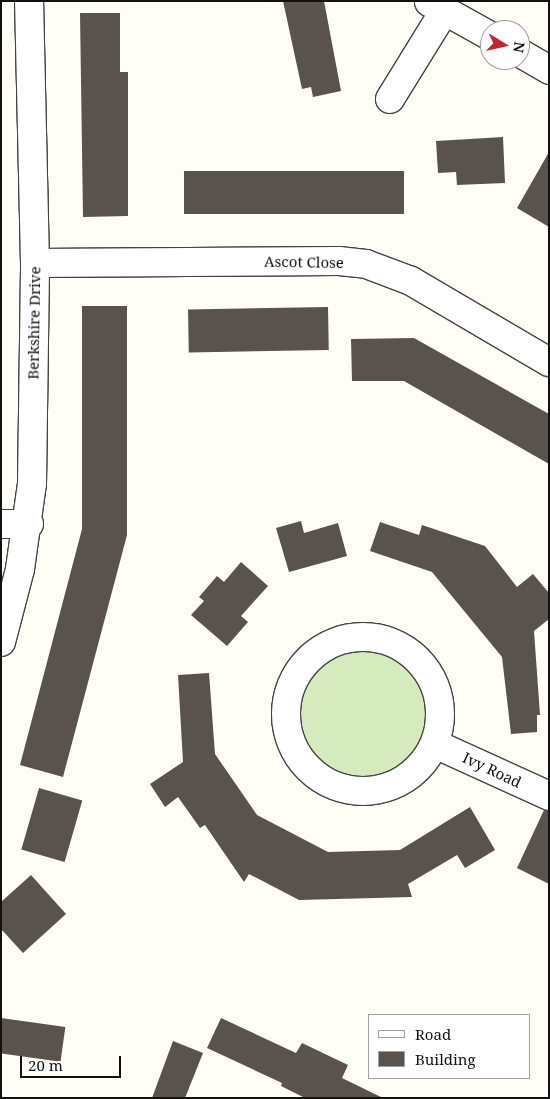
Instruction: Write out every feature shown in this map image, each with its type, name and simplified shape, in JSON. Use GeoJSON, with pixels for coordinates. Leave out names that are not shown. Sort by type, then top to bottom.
{"type":"FeatureCollection","features":[{"type":"Feature","properties":{"kind":"street","name":"Berkshire Drive"},"geometry":{"type":"LineString","coordinates":[[1,642],[29,524],[32,484],[35,263],[29,1]]}},
{"type":"Feature","properties":{"kind":"street"},"geometry":{"type":"LineString","coordinates":[[390,99],[436,6],[480,30]]}},
{"type":"Feature","properties":{"kind":"street"},"geometry":{"type":"LineString","coordinates":[[530,59],[549,70]]}},
{"type":"Feature","properties":{"kind":"street","name":"Ascot Close"},"geometry":{"type":"LineString","coordinates":[[35,263],[340,261],[366,264],[411,281],[549,362]]}},
{"type":"Feature","properties":{"kind":"street"},"geometry":{"type":"LineString","coordinates":[[1,524],[29,524]]}},
{"type":"Feature","properties":{"kind":"street"},"geometry":{"type":"LineString","coordinates":[[359,636],[385,638],[409,650],[427,668],[438,692],[441,718],[435,744],[415,771],[402,781],[379,790],[354,791],[329,784],[309,770],[294,750],[286,726],[286,701],[295,676],[312,655],[334,642],[359,636]]}},
{"type":"Feature","properties":{"kind":"street","name":"Ivy Road"},"geometry":{"type":"LineString","coordinates":[[435,744],[549,796]]}},
{"type":"Feature","properties":{"kind":"green space"},"geometry":{"type":"Polygon","coordinates":[[[364,650],[388,654],[409,668],[423,689],[427,713],[423,737],[409,758],[388,772],[364,776],[340,772],[319,758],[305,737],[301,713],[305,689],[319,668],[340,654],[364,650]]]}},
{"type":"Feature","properties":{"kind":"building"},"geometry":{"type":"Polygon","coordinates":[[[283,1],[324,1],[341,91],[313,97],[311,87],[302,89],[283,1]]]}},
{"type":"Feature","properties":{"kind":"building"},"geometry":{"type":"Polygon","coordinates":[[[80,13],[120,13],[120,72],[128,72],[128,216],[83,217],[80,13]]]}},
{"type":"Feature","properties":{"kind":"building"},"geometry":{"type":"Polygon","coordinates":[[[503,137],[505,183],[457,185],[456,172],[438,173],[436,141],[503,137]]]}},
{"type":"Feature","properties":{"kind":"building"},"geometry":{"type":"Polygon","coordinates":[[[549,152],[549,227],[517,208],[549,152]]]}},
{"type":"Feature","properties":{"kind":"building"},"geometry":{"type":"Polygon","coordinates":[[[184,171],[404,171],[404,214],[184,214],[184,171]]]}},
{"type":"Feature","properties":{"kind":"building"},"geometry":{"type":"Polygon","coordinates":[[[82,306],[127,306],[127,535],[63,777],[20,765],[82,529],[82,306]]]}},
{"type":"Feature","properties":{"kind":"building"},"geometry":{"type":"Polygon","coordinates":[[[328,307],[329,350],[189,352],[188,309],[328,307]]]}},
{"type":"Feature","properties":{"kind":"building"},"geometry":{"type":"Polygon","coordinates":[[[414,338],[549,414],[549,464],[404,381],[352,381],[351,339],[414,338]]]}},
{"type":"Feature","properties":{"kind":"building"},"geometry":{"type":"Polygon","coordinates":[[[301,521],[304,533],[338,523],[347,556],[289,572],[276,528],[301,521]]]}},
{"type":"Feature","properties":{"kind":"building"},"geometry":{"type":"Polygon","coordinates":[[[380,522],[419,535],[422,525],[485,546],[517,587],[533,574],[549,593],[549,619],[534,631],[540,715],[537,715],[537,732],[511,734],[502,657],[432,572],[370,551],[380,522]]]}},
{"type":"Feature","properties":{"kind":"building"},"geometry":{"type":"Polygon","coordinates":[[[241,562],[268,586],[241,616],[248,622],[227,646],[191,615],[204,601],[199,597],[217,576],[224,582],[241,562]]]}},
{"type":"Feature","properties":{"kind":"building"},"geometry":{"type":"Polygon","coordinates":[[[209,673],[215,754],[257,815],[328,852],[400,850],[470,807],[495,850],[465,868],[457,855],[408,884],[412,897],[299,900],[249,874],[244,882],[205,825],[200,828],[178,797],[165,807],[150,784],[183,762],[178,675],[209,673]]]}},
{"type":"Feature","properties":{"kind":"building"},"geometry":{"type":"Polygon","coordinates":[[[39,788],[82,800],[65,862],[21,850],[39,788]]]}},
{"type":"Feature","properties":{"kind":"building"},"geometry":{"type":"Polygon","coordinates":[[[544,810],[549,811],[549,884],[517,868],[544,810]]]}},
{"type":"Feature","properties":{"kind":"building"},"geometry":{"type":"Polygon","coordinates":[[[31,875],[66,914],[23,953],[1,929],[1,902],[31,875]]]}},
{"type":"Feature","properties":{"kind":"building"},"geometry":{"type":"Polygon","coordinates":[[[1,1018],[65,1027],[60,1062],[1,1053],[1,1018]]]}},
{"type":"Feature","properties":{"kind":"building"},"geometry":{"type":"Polygon","coordinates":[[[221,1018],[296,1053],[302,1043],[348,1065],[342,1078],[383,1098],[305,1098],[281,1086],[282,1083],[207,1048],[221,1018]]]}},
{"type":"Feature","properties":{"kind":"building"},"geometry":{"type":"Polygon","coordinates":[[[173,1041],[203,1053],[185,1098],[152,1098],[173,1041]]]}}]}
